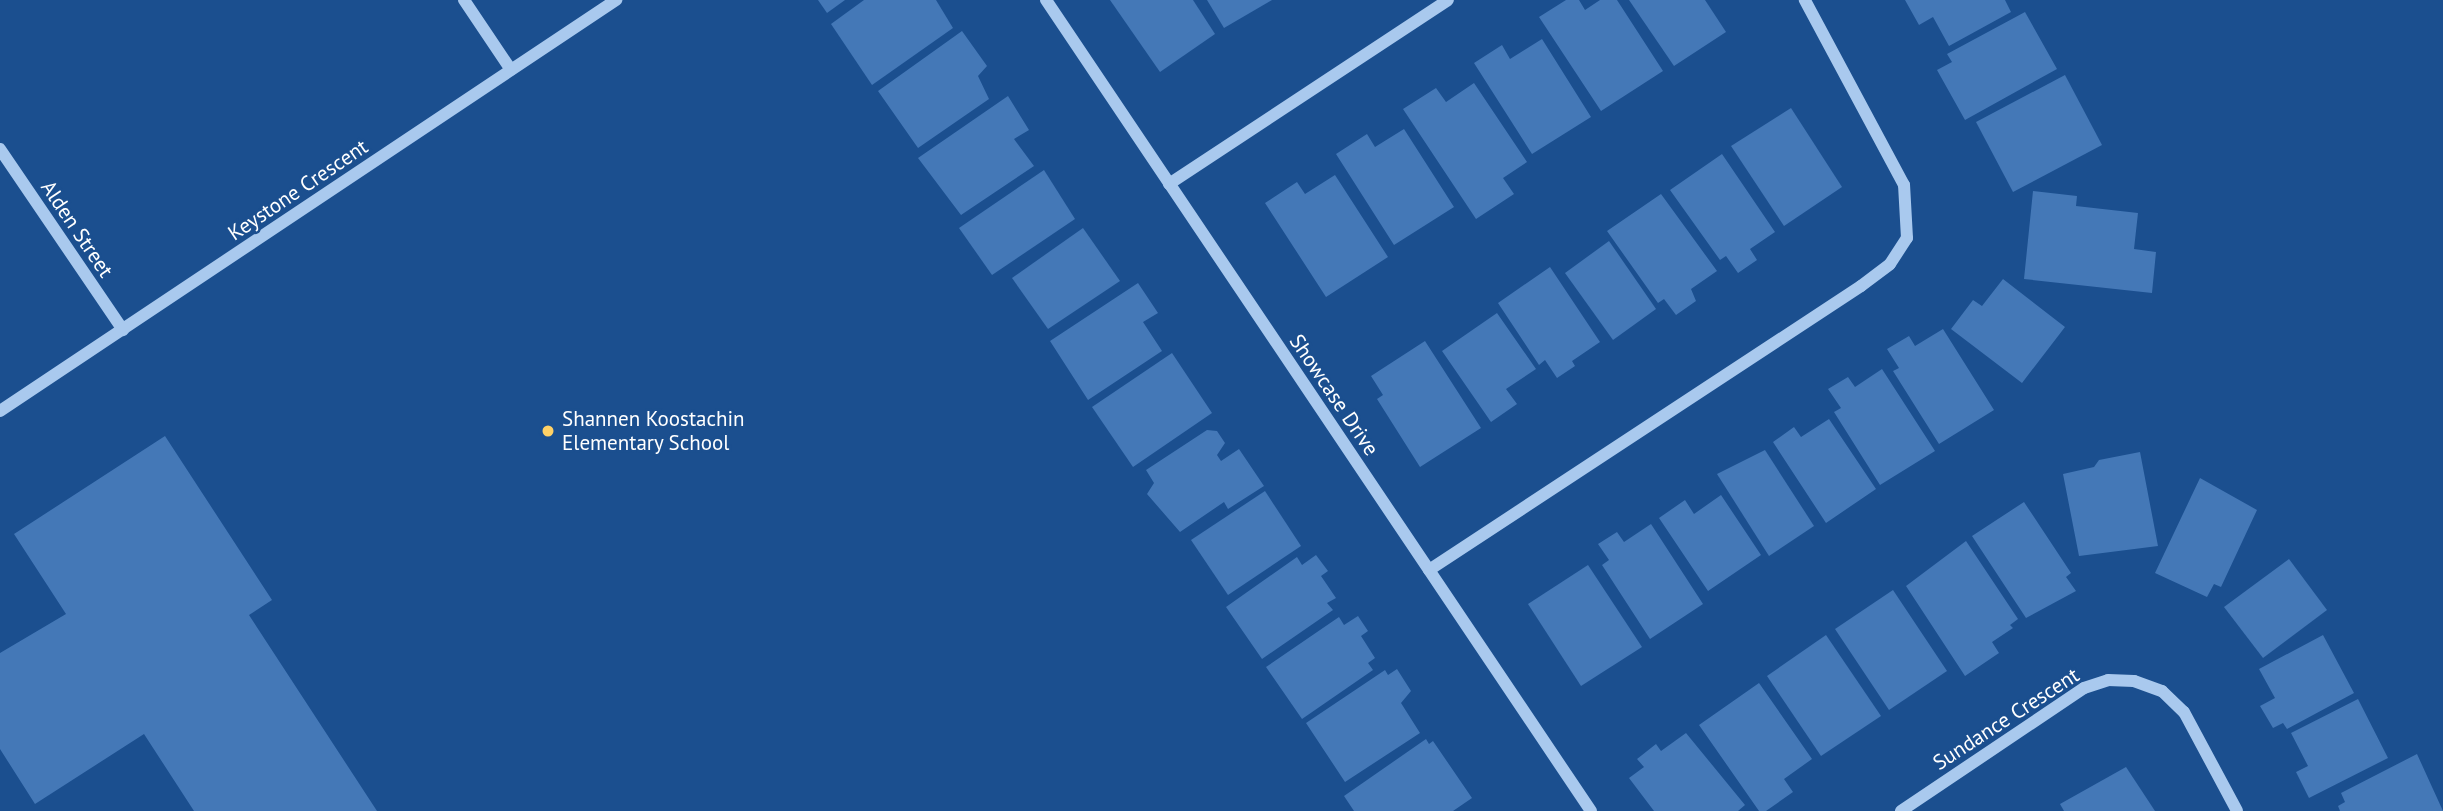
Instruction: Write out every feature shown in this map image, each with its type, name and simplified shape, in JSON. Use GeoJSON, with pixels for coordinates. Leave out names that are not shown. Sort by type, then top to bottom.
{"type":"FeatureCollection","features":[{"type":"Feature","properties":{"kind":"street"},"geometry":{"type":"LineString","coordinates":[[464,0],[511,70]]}},
{"type":"Feature","properties":{"kind":"street","name":"Keystone Crescent"},"geometry":{"type":"LineString","coordinates":[[0,411],[616,0]]}},
{"type":"Feature","properties":{"kind":"street","name":"Showcase Drive"},"geometry":{"type":"LineString","coordinates":[[1046,0],[1591,811]]}},
{"type":"Feature","properties":{"kind":"street"},"geometry":{"type":"LineString","coordinates":[[1169,184],[1448,0]]}},
{"type":"Feature","properties":{"kind":"street"},"geometry":{"type":"LineString","coordinates":[[1429,570],[1861,286],[1895,255],[1907,238],[1909,210],[1904,185],[1805,0]]}},
{"type":"Feature","properties":{"kind":"street","name":"Alden Street"},"geometry":{"type":"LineString","coordinates":[[0,149],[123,330]]}},
{"type":"Feature","properties":{"kind":"street","name":"Sundance Crescent"},"geometry":{"type":"LineString","coordinates":[[1901,811],[2084,688],[2108,680],[2134,681],[2162,691],[2184,712],[2237,811]]}},
{"type":"Feature","properties":{"kind":"building"},"geometry":{"type":"Polygon","coordinates":[[[818,0],[845,0],[827,13],[818,0]]]}},
{"type":"Feature","properties":{"kind":"building"},"geometry":{"type":"Polygon","coordinates":[[[864,0],[936,0],[953,28],[872,85],[831,24],[864,0]]]}},
{"type":"Feature","properties":{"kind":"building"},"geometry":{"type":"Polygon","coordinates":[[[1110,0],[1193,0],[1215,34],[1160,72],[1110,0]]]}},
{"type":"Feature","properties":{"kind":"building"},"geometry":{"type":"Polygon","coordinates":[[[1207,0],[1272,0],[1224,28],[1207,0]]]}},
{"type":"Feature","properties":{"kind":"building"},"geometry":{"type":"Polygon","coordinates":[[[1566,0],[1579,0],[1585,10],[1600,0],[1617,0],[1663,71],[1601,111],[1539,17],[1566,0]]]}},
{"type":"Feature","properties":{"kind":"building"},"geometry":{"type":"Polygon","coordinates":[[[1629,0],[1705,0],[1726,32],[1674,66],[1629,0]]]}},
{"type":"Feature","properties":{"kind":"building"},"geometry":{"type":"Polygon","coordinates":[[[1905,0],[2005,0],[2011,12],[1949,46],[1933,17],[1919,25],[1905,0]]]}},
{"type":"Feature","properties":{"kind":"building"},"geometry":{"type":"Polygon","coordinates":[[[2025,12],[2057,69],[1965,120],[1937,70],[1952,62],[1947,54],[2025,12]]]}},
{"type":"Feature","properties":{"kind":"building"},"geometry":{"type":"Polygon","coordinates":[[[962,31],[987,66],[978,76],[989,99],[918,148],[878,91],[962,31]]]}},
{"type":"Feature","properties":{"kind":"building"},"geometry":{"type":"Polygon","coordinates":[[[1542,39],[1591,117],[1532,154],[1474,63],[1502,45],[1510,59],[1542,39]]]}},
{"type":"Feature","properties":{"kind":"building"},"geometry":{"type":"Polygon","coordinates":[[[2065,75],[2102,145],[2013,192],[1976,122],[2065,75]]]}},
{"type":"Feature","properties":{"kind":"building"},"geometry":{"type":"Polygon","coordinates":[[[1474,83],[1527,162],[1503,178],[1514,194],[1476,219],[1403,109],[1436,88],[1446,102],[1474,83]]]}},
{"type":"Feature","properties":{"kind":"building"},"geometry":{"type":"Polygon","coordinates":[[[1008,96],[1029,130],[1014,139],[1034,166],[961,215],[918,158],[1008,96]]]}},
{"type":"Feature","properties":{"kind":"building"},"geometry":{"type":"Polygon","coordinates":[[[1791,108],[1842,187],[1784,226],[1731,146],[1791,108]]]}},
{"type":"Feature","properties":{"kind":"building"},"geometry":{"type":"Polygon","coordinates":[[[1404,129],[1454,207],[1394,245],[1336,154],[1367,134],[1375,147],[1404,129]]]}},
{"type":"Feature","properties":{"kind":"building"},"geometry":{"type":"Polygon","coordinates":[[[1722,154],[1775,232],[1750,249],[1757,260],[1738,273],[1726,256],[1720,260],[1670,190],[1722,154]]]}},
{"type":"Feature","properties":{"kind":"building"},"geometry":{"type":"Polygon","coordinates":[[[1044,170],[1075,219],[992,275],[959,228],[1044,170]]]}},
{"type":"Feature","properties":{"kind":"building"},"geometry":{"type":"Polygon","coordinates":[[[1335,175],[1388,257],[1326,297],[1265,203],[1297,182],[1305,194],[1335,175]]]}},
{"type":"Feature","properties":{"kind":"building"},"geometry":{"type":"Polygon","coordinates":[[[2033,191],[2077,196],[2076,206],[2138,213],[2134,249],[2156,252],[2152,293],[2024,279],[2033,191]]]}},
{"type":"Feature","properties":{"kind":"building"},"geometry":{"type":"Polygon","coordinates":[[[1661,194],[1717,271],[1691,289],[1696,301],[1676,315],[1664,299],[1658,303],[1607,231],[1661,194]]]}},
{"type":"Feature","properties":{"kind":"building"},"geometry":{"type":"Polygon","coordinates":[[[1083,228],[1120,281],[1048,329],[1012,278],[1083,228]]]}},
{"type":"Feature","properties":{"kind":"building"},"geometry":{"type":"Polygon","coordinates":[[[1609,241],[1656,309],[1613,340],[1565,273],[1609,241]]]}},
{"type":"Feature","properties":{"kind":"building"},"geometry":{"type":"Polygon","coordinates":[[[1550,267],[1600,342],[1572,361],[1575,366],[1557,378],[1545,360],[1539,365],[1498,303],[1550,267]]]}},
{"type":"Feature","properties":{"kind":"building"},"geometry":{"type":"Polygon","coordinates":[[[2003,279],[2065,327],[2022,383],[1951,329],[1973,300],[1982,306],[2003,279]]]}},
{"type":"Feature","properties":{"kind":"building"},"geometry":{"type":"Polygon","coordinates":[[[1138,283],[1158,313],[1143,322],[1162,351],[1088,400],[1050,341],[1138,283]]]}},
{"type":"Feature","properties":{"kind":"building"},"geometry":{"type":"Polygon","coordinates":[[[1497,313],[1536,369],[1506,389],[1517,404],[1491,422],[1442,351],[1497,313]]]}},
{"type":"Feature","properties":{"kind":"building"},"geometry":{"type":"Polygon","coordinates":[[[1943,329],[1994,410],[1939,444],[1893,371],[1899,368],[1887,349],[1909,336],[1915,346],[1943,329]]]}},
{"type":"Feature","properties":{"kind":"building"},"geometry":{"type":"Polygon","coordinates":[[[1425,341],[1481,428],[1420,467],[1377,399],[1383,395],[1371,376],[1425,341]]]}},
{"type":"Feature","properties":{"kind":"building"},"geometry":{"type":"Polygon","coordinates":[[[1172,353],[1212,413],[1133,467],[1092,407],[1172,353]]]}},
{"type":"Feature","properties":{"kind":"building"},"geometry":{"type":"Polygon","coordinates":[[[1882,369],[1935,451],[1880,485],[1834,412],[1841,408],[1828,389],[1848,377],[1855,387],[1882,369]]]}},
{"type":"Feature","properties":{"kind":"building"},"geometry":{"type":"Polygon","coordinates":[[[1829,419],[1876,489],[1826,523],[1773,442],[1794,427],[1801,437],[1829,419]]]}},
{"type":"Feature","properties":{"kind":"building"},"geometry":{"type":"Polygon","coordinates":[[[1207,430],[1217,431],[1225,443],[1217,455],[1221,461],[1239,449],[1264,486],[1228,509],[1224,502],[1180,532],[1147,494],[1154,483],[1146,470],[1207,430]]]}},
{"type":"Feature","properties":{"kind":"building"},"geometry":{"type":"Polygon","coordinates":[[[165,436],[272,600],[249,615],[377,811],[194,811],[144,734],[35,804],[0,749],[0,653],[66,614],[14,534],[165,436]]]}},
{"type":"Feature","properties":{"kind":"building"},"geometry":{"type":"Polygon","coordinates":[[[1765,450],[1814,526],[1769,556],[1717,474],[1765,450]]]}},
{"type":"Feature","properties":{"kind":"building"},"geometry":{"type":"Polygon","coordinates":[[[2140,452],[2158,546],[2079,556],[2063,474],[2094,467],[2099,460],[2140,452]]]}},
{"type":"Feature","properties":{"kind":"building"},"geometry":{"type":"Polygon","coordinates":[[[2200,478],[2257,510],[2221,587],[2214,584],[2207,597],[2155,573],[2200,478]]]}},
{"type":"Feature","properties":{"kind":"building"},"geometry":{"type":"Polygon","coordinates":[[[1265,491],[1301,546],[1228,595],[1191,540],[1265,491]]]}},
{"type":"Feature","properties":{"kind":"building"},"geometry":{"type":"Polygon","coordinates":[[[1721,495],[1761,555],[1708,591],[1659,518],[1685,500],[1694,514],[1721,495]]]}},
{"type":"Feature","properties":{"kind":"building"},"geometry":{"type":"Polygon","coordinates":[[[2024,502],[2071,573],[2066,577],[2076,591],[2026,618],[1972,536],[2024,502]]]}},
{"type":"Feature","properties":{"kind":"building"},"geometry":{"type":"Polygon","coordinates":[[[1651,524],[1703,604],[1650,639],[1602,565],[1609,560],[1598,544],[1617,532],[1624,542],[1651,524]]]}},
{"type":"Feature","properties":{"kind":"building"},"geometry":{"type":"Polygon","coordinates":[[[1966,541],[2018,619],[2010,625],[2013,628],[1992,642],[1999,653],[1965,676],[1906,586],[1966,541]]]}},
{"type":"Feature","properties":{"kind":"building"},"geometry":{"type":"Polygon","coordinates":[[[1316,555],[1328,571],[1321,576],[1336,598],[1327,603],[1333,610],[1262,659],[1226,607],[1297,557],[1302,565],[1316,555]]]}},
{"type":"Feature","properties":{"kind":"building"},"geometry":{"type":"Polygon","coordinates":[[[2289,559],[2327,610],[2263,658],[2224,607],[2289,559]]]}},
{"type":"Feature","properties":{"kind":"building"},"geometry":{"type":"Polygon","coordinates":[[[1588,565],[1642,647],[1581,686],[1528,604],[1588,565]]]}},
{"type":"Feature","properties":{"kind":"building"},"geometry":{"type":"Polygon","coordinates":[[[1893,590],[1947,671],[1889,710],[1835,629],[1893,590]]]}},
{"type":"Feature","properties":{"kind":"building"},"geometry":{"type":"Polygon","coordinates":[[[1358,616],[1368,631],[1361,636],[1375,658],[1368,663],[1373,670],[1302,719],[1266,667],[1339,617],[1344,625],[1358,616]]]}},
{"type":"Feature","properties":{"kind":"building"},"geometry":{"type":"Polygon","coordinates":[[[1826,635],[1881,716],[1821,756],[1767,676],[1826,635]]]}},
{"type":"Feature","properties":{"kind":"building"},"geometry":{"type":"Polygon","coordinates":[[[2323,635],[2354,693],[2287,729],[2283,723],[2273,728],[2260,706],[2275,698],[2259,669],[2323,635]]]}},
{"type":"Feature","properties":{"kind":"building"},"geometry":{"type":"Polygon","coordinates":[[[1397,669],[1411,691],[1401,703],[1420,733],[1345,782],[1306,723],[1385,670],[1388,675],[1397,669]]]}},
{"type":"Feature","properties":{"kind":"building"},"geometry":{"type":"Polygon","coordinates":[[[1759,683],[1812,759],[1784,779],[1793,792],[1766,811],[1759,811],[1699,725],[1759,683]]]}},
{"type":"Feature","properties":{"kind":"building"},"geometry":{"type":"Polygon","coordinates":[[[2358,699],[2388,758],[2309,798],[2296,772],[2308,766],[2291,733],[2358,699]]]}},
{"type":"Feature","properties":{"kind":"building"},"geometry":{"type":"Polygon","coordinates":[[[1686,733],[1745,805],[1738,811],[1654,811],[1629,778],[1644,767],[1637,759],[1656,744],[1661,751],[1686,733]]]}},
{"type":"Feature","properties":{"kind":"building"},"geometry":{"type":"Polygon","coordinates":[[[1426,739],[1429,744],[1433,741],[1472,798],[1453,811],[1354,811],[1344,796],[1426,739]]]}},
{"type":"Feature","properties":{"kind":"building"},"geometry":{"type":"Polygon","coordinates":[[[2417,754],[2443,811],[2340,811],[2338,806],[2345,802],[2341,793],[2417,754]]]}},
{"type":"Feature","properties":{"kind":"building"},"geometry":{"type":"Polygon","coordinates":[[[2126,767],[2155,811],[2064,811],[2060,804],[2126,767]]]}},
{"type":"Feature","properties":{"kind":"place","name":"Shannen Koostachin Elementary School"},"geometry":{"type":"Point","coordinates":[548,431]}}]}
